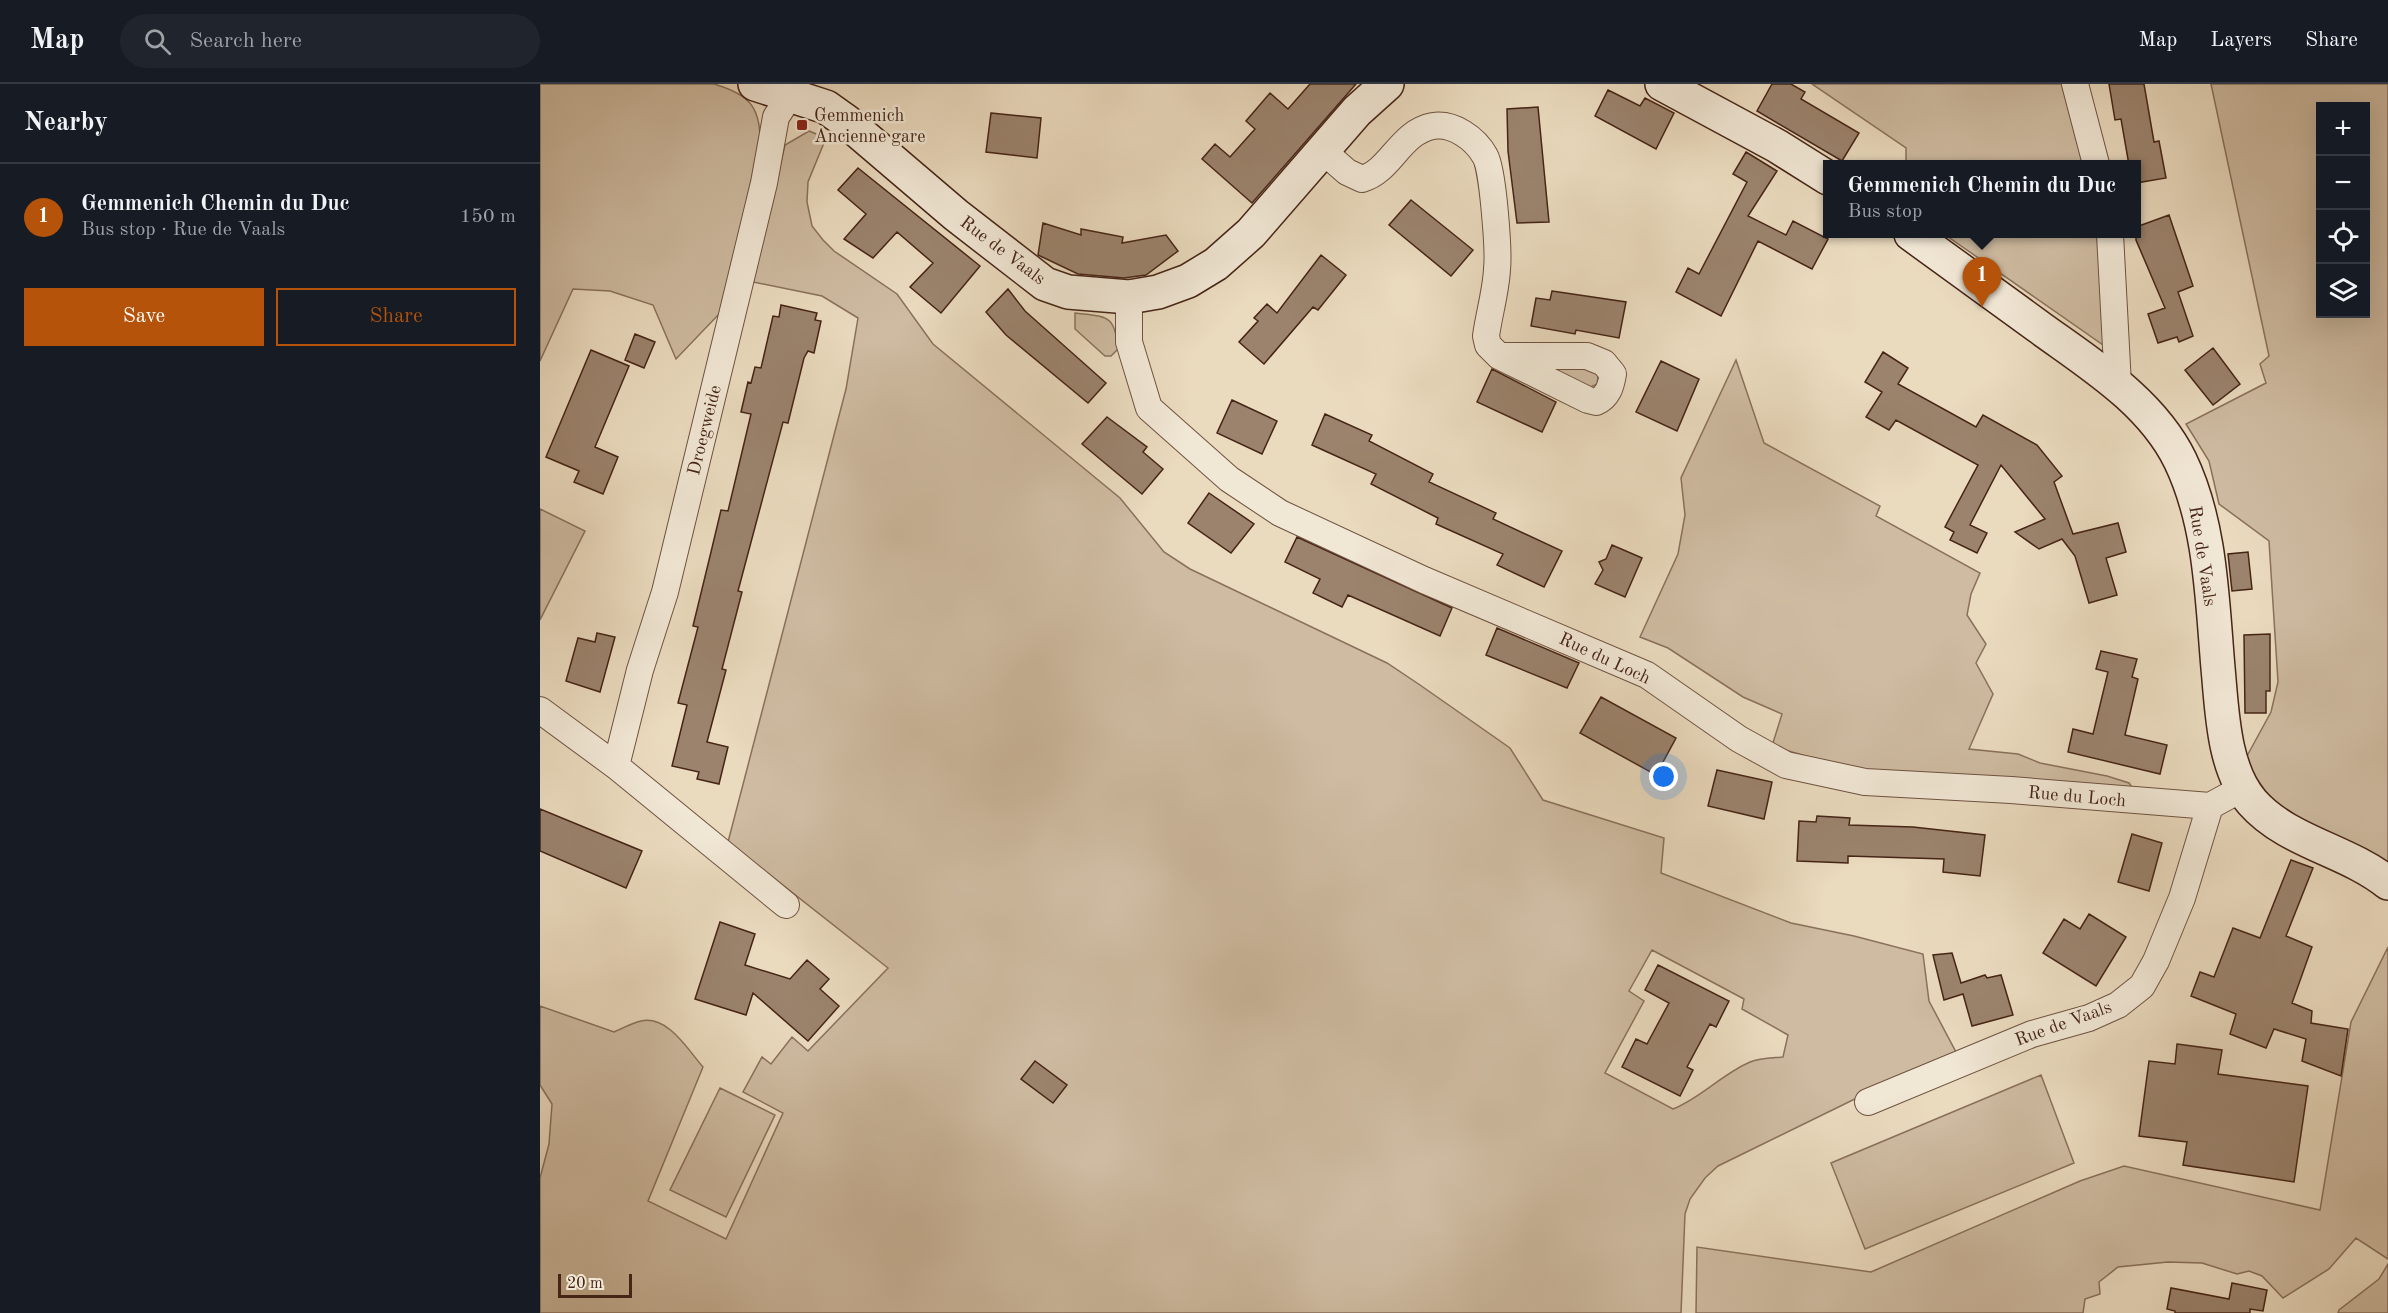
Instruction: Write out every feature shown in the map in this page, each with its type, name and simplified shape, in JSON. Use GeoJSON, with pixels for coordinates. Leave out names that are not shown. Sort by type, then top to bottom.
{"type":"FeatureCollection","features":[{"type":"Feature","properties":{"kind":"main road","name":"Rue de Vaals"},"geometry":{"type":"LineString","coordinates":[[755,84],[826,107],[847,122],[956,215],[1045,284],[1068,292],[1129,297],[1158,292],[1188,281],[1216,264],[1251,233],[1357,111],[1387,84]]}},
{"type":"Feature","properties":{"kind":"main road"},"geometry":{"type":"LineString","coordinates":[[1662,84],[1777,146],[1823,175]]}},
{"type":"Feature","properties":{"kind":"main road","name":"Rue de Vaals"},"geometry":{"type":"LineString","coordinates":[[1916,238],[2118,385],[2165,437],[2179,459],[2192,489],[2209,571],[2225,740],[2243,788],[2263,814],[2384,880]]}},
{"type":"Feature","properties":{"kind":"street"},"geometry":{"type":"LineString","coordinates":[[2075,84],[2095,160]]}},
{"type":"Feature","properties":{"kind":"street","name":"Droegweide"},"geometry":{"type":"LineString","coordinates":[[616,766],[640,670],[670,570],[764,183],[776,117],[790,94]]}},
{"type":"Feature","properties":{"kind":"street"},"geometry":{"type":"LineString","coordinates":[[1323,151],[1347,172],[1362,179],[1373,176],[1407,138],[1432,126],[1453,127],[1467,136],[1485,156],[1490,176],[1498,268],[1486,336],[1488,345],[1499,356]]}},
{"type":"Feature","properties":{"kind":"street"},"geometry":{"type":"LineString","coordinates":[[2110,238],[2118,385]]}},
{"type":"Feature","properties":{"kind":"street","name":"Rue du Loch"},"geometry":{"type":"LineString","coordinates":[[1129,297],[1129,342],[1149,408],[1229,479],[1290,518],[1424,580],[1647,675],[1739,739],[1786,765],[1865,782],[2011,790],[2210,806]]}},
{"type":"Feature","properties":{"kind":"street"},"geometry":{"type":"LineString","coordinates":[[540,710],[616,766],[786,905]]}},
{"type":"Feature","properties":{"kind":"street"},"geometry":{"type":"LineString","coordinates":[[2210,806],[2243,788]]}},
{"type":"Feature","properties":{"kind":"street","name":"Rue de Vaals"},"geometry":{"type":"LineString","coordinates":[[1868,1102],[2032,1034],[2089,1017],[2118,1005],[2142,986],[2156,962],[2182,898],[2210,806]]}},
{"type":"Feature","properties":{"kind":"shaded area"},"geometry":{"type":"Polygon","coordinates":[[[540,84],[714,84],[744,97],[755,111],[760,130],[760,143],[721,312],[676,359],[653,305],[610,291],[573,289],[540,361],[540,84]]]}},
{"type":"Feature","properties":{"kind":"shaded area"},"geometry":{"type":"Polygon","coordinates":[[[1812,84],[2065,84],[2085,160],[1906,160],[1906,148],[1812,84]]]}},
{"type":"Feature","properties":{"kind":"shaded area"},"geometry":{"type":"Polygon","coordinates":[[[2211,84],[2388,84],[2388,864],[2285,812],[2266,792],[2253,773],[2247,756],[2271,712],[2278,682],[2269,541],[2219,504],[2209,461],[2186,424],[2266,383],[2260,364],[2269,356],[2211,84]]]}},
{"type":"Feature","properties":{"kind":"shaded area"},"geometry":{"type":"Polygon","coordinates":[[[809,131],[826,138],[808,182],[807,202],[812,226],[823,240],[834,251],[897,294],[933,344],[1120,498],[1164,552],[1190,569],[1387,663],[1510,748],[1543,800],[1664,838],[1661,873],[1791,923],[1923,954],[1929,1001],[1957,1054],[1863,1095],[1718,1166],[1705,1178],[1690,1199],[1685,1214],[1681,1313],[540,1313],[540,1178],[549,1144],[552,1104],[540,1085],[540,1006],[614,1032],[641,1021],[660,1023],[669,1028],[684,1043],[703,1067],[648,1201],[726,1239],[783,1113],[743,1092],[762,1057],[771,1064],[792,1037],[808,1051],[888,968],[728,842],[846,389],[858,318],[822,296],[753,282],[785,145],[809,131]],[[1652,950],[1629,991],[1644,1001],[1605,1073],[1673,1109],[1693,1099],[1750,1062],[1783,1057],[1788,1035],[1742,1009],[1744,999],[1652,950]]]}},
{"type":"Feature","properties":{"kind":"shaded area"},"geometry":{"type":"Polygon","coordinates":[[[1950,238],[2101,238],[2106,347],[1950,238]]]}},
{"type":"Feature","properties":{"kind":"shaded area"},"geometry":{"type":"Polygon","coordinates":[[[1075,313],[1095,315],[1112,323],[1118,349],[1111,356],[1105,356],[1075,329],[1075,313]]]}},
{"type":"Feature","properties":{"kind":"shaded area"},"geometry":{"type":"Polygon","coordinates":[[[1736,360],[1764,443],[1880,506],[1876,516],[1980,573],[1971,594],[1967,615],[1986,644],[1976,663],[1993,694],[1969,749],[2018,754],[2040,763],[2107,776],[2129,783],[2139,797],[1855,771],[1772,746],[1782,714],[1743,697],[1668,648],[1640,637],[1678,554],[1685,515],[1681,478],[1736,360]]]}},
{"type":"Feature","properties":{"kind":"shaded area"},"geometry":{"type":"Polygon","coordinates":[[[1551,366],[1590,368],[1598,376],[1597,384],[1591,387],[1560,378],[1551,366]]]}},
{"type":"Feature","properties":{"kind":"shaded area"},"geometry":{"type":"Polygon","coordinates":[[[540,509],[585,531],[540,620],[540,509]]]}},
{"type":"Feature","properties":{"kind":"shaded area"},"geometry":{"type":"Polygon","coordinates":[[[2388,947],[2388,1259],[2356,1238],[2329,1269],[2283,1298],[2262,1276],[2249,1271],[2237,1274],[2202,1263],[2168,1262],[2118,1267],[2099,1282],[2100,1294],[2085,1299],[2083,1313],[1696,1313],[1697,1247],[1871,1272],[2080,1181],[2124,1166],[2320,1210],[2351,1022],[2388,947]]]}},
{"type":"Feature","properties":{"kind":"shaded area"},"geometry":{"type":"Polygon","coordinates":[[[2041,1075],[2074,1163],[1865,1249],[1831,1163],[2041,1075]]]}},
{"type":"Feature","properties":{"kind":"shaded area"},"geometry":{"type":"Polygon","coordinates":[[[720,1088],[775,1115],[726,1217],[670,1190],[720,1088]]]}},
{"type":"Feature","properties":{"kind":"shaded area"},"geometry":{"type":"Polygon","coordinates":[[[2388,1264],[2388,1313],[2338,1313],[2379,1279],[2388,1264]]]}},
{"type":"Feature","properties":{"kind":"building"},"geometry":{"type":"Polygon","coordinates":[[[1310,84],[1356,84],[1252,203],[1202,159],[1215,144],[1230,157],[1255,129],[1246,121],[1270,93],[1288,109],[1310,84]]]}},
{"type":"Feature","properties":{"kind":"building"},"geometry":{"type":"Polygon","coordinates":[[[1772,84],[1791,84],[1805,92],[1801,99],[1859,133],[1843,160],[1840,160],[1757,111],[1772,84]]]}},
{"type":"Feature","properties":{"kind":"building"},"geometry":{"type":"Polygon","coordinates":[[[2109,84],[2144,84],[2154,142],[2159,141],[2166,178],[2141,182],[2141,160],[2128,160],[2121,119],[2115,120],[2109,84]]]}},
{"type":"Feature","properties":{"kind":"building"},"geometry":{"type":"Polygon","coordinates":[[[1608,90],[1640,106],[1645,98],[1674,113],[1656,149],[1595,116],[1608,90]]]}},
{"type":"Feature","properties":{"kind":"building"},"geometry":{"type":"Polygon","coordinates":[[[1538,107],[1549,222],[1517,223],[1508,151],[1507,109],[1538,107]]]}},
{"type":"Feature","properties":{"kind":"building"},"geometry":{"type":"Polygon","coordinates":[[[991,113],[1041,118],[1037,158],[986,152],[991,113]]]}},
{"type":"Feature","properties":{"kind":"building"},"geometry":{"type":"Polygon","coordinates":[[[1746,152],[1777,171],[1748,216],[1786,235],[1793,221],[1828,239],[1812,269],[1758,241],[1721,316],[1676,292],[1688,268],[1699,274],[1747,182],[1733,174],[1746,152]]]}},
{"type":"Feature","properties":{"kind":"building"},"geometry":{"type":"Polygon","coordinates":[[[858,168],[980,266],[941,313],[910,287],[933,263],[897,232],[873,258],[844,239],[866,214],[838,190],[858,168]]]}},
{"type":"Feature","properties":{"kind":"building"},"geometry":{"type":"Polygon","coordinates":[[[1411,200],[1473,250],[1451,276],[1389,225],[1411,200]]]}},
{"type":"Feature","properties":{"kind":"building"},"geometry":{"type":"Polygon","coordinates":[[[2169,215],[2193,286],[2178,292],[2193,336],[2179,342],[2177,337],[2158,343],[2148,314],[2165,308],[2136,240],[2136,238],[2141,238],[2141,225],[2169,215]]]}},
{"type":"Feature","properties":{"kind":"building"},"geometry":{"type":"Polygon","coordinates":[[[1043,223],[1081,235],[1081,229],[1123,237],[1122,243],[1166,235],[1178,251],[1146,275],[1124,278],[1078,274],[1038,255],[1043,223]]]}},
{"type":"Feature","properties":{"kind":"building"},"geometry":{"type":"Polygon","coordinates":[[[1321,255],[1346,275],[1318,310],[1313,307],[1264,364],[1239,342],[1258,321],[1254,318],[1267,304],[1277,313],[1321,255]]]}},
{"type":"Feature","properties":{"kind":"building"},"geometry":{"type":"Polygon","coordinates":[[[1008,289],[1025,311],[1106,383],[1088,403],[1006,335],[986,312],[1008,289]]]}},
{"type":"Feature","properties":{"kind":"building"},"geometry":{"type":"Polygon","coordinates":[[[1552,291],[1626,302],[1619,338],[1576,330],[1575,334],[1531,326],[1536,298],[1550,300],[1552,291]]]}},
{"type":"Feature","properties":{"kind":"building"},"geometry":{"type":"Polygon","coordinates":[[[781,305],[817,313],[815,320],[821,321],[814,353],[808,351],[804,358],[788,423],[783,422],[738,591],[742,592],[722,669],[726,670],[707,742],[728,747],[719,784],[697,779],[699,772],[672,766],[687,705],[678,703],[698,627],[693,626],[721,510],[728,511],[751,414],[741,412],[748,382],[751,383],[755,367],[761,368],[773,316],[779,317],[781,305]]]}},
{"type":"Feature","properties":{"kind":"building"},"geometry":{"type":"Polygon","coordinates":[[[635,334],[655,342],[644,368],[625,360],[635,334]]]}},
{"type":"Feature","properties":{"kind":"building"},"geometry":{"type":"Polygon","coordinates":[[[2213,348],[2240,384],[2213,405],[2185,370],[2213,348]]]}},
{"type":"Feature","properties":{"kind":"building"},"geometry":{"type":"Polygon","coordinates":[[[591,350],[629,366],[595,447],[618,457],[603,494],[574,482],[579,471],[546,457],[591,350]]]}},
{"type":"Feature","properties":{"kind":"building"},"geometry":{"type":"Polygon","coordinates":[[[1883,352],[1908,368],[1898,384],[1976,427],[1983,415],[2037,445],[2062,476],[2054,482],[2073,534],[2118,523],[2126,552],[2106,558],[2117,595],[2089,603],[2075,556],[2062,539],[2039,549],[2015,532],[2045,519],[2001,465],[1970,525],[1987,533],[1977,553],[1950,540],[1954,532],[1945,527],[1978,465],[1896,420],[1889,430],[1866,417],[1882,392],[1865,382],[1883,352]]]}},
{"type":"Feature","properties":{"kind":"building"},"geometry":{"type":"Polygon","coordinates":[[[1661,361],[1699,379],[1677,431],[1636,412],[1661,361]]]}},
{"type":"Feature","properties":{"kind":"building"},"geometry":{"type":"Polygon","coordinates":[[[1492,369],[1556,402],[1542,432],[1477,402],[1492,369]]]}},
{"type":"Feature","properties":{"kind":"building"},"geometry":{"type":"Polygon","coordinates":[[[1232,400],[1277,421],[1262,454],[1217,433],[1232,400]]]}},
{"type":"Feature","properties":{"kind":"building"},"geometry":{"type":"Polygon","coordinates":[[[1325,414],[1372,435],[1369,441],[1433,474],[1429,482],[1496,513],[1493,519],[1562,551],[1544,587],[1497,565],[1503,554],[1436,524],[1438,518],[1371,484],[1376,474],[1312,445],[1325,414]]]}},
{"type":"Feature","properties":{"kind":"building"},"geometry":{"type":"Polygon","coordinates":[[[1107,417],[1147,447],[1143,452],[1163,469],[1142,494],[1082,444],[1107,417]]]}},
{"type":"Feature","properties":{"kind":"building"},"geometry":{"type":"Polygon","coordinates":[[[1209,493],[1254,524],[1231,553],[1188,523],[1209,493]]]}},
{"type":"Feature","properties":{"kind":"building"},"geometry":{"type":"Polygon","coordinates":[[[1297,537],[1452,608],[1440,636],[1348,595],[1342,607],[1313,593],[1320,579],[1285,562],[1297,537]]]}},
{"type":"Feature","properties":{"kind":"building"},"geometry":{"type":"Polygon","coordinates":[[[1612,545],[1642,558],[1625,597],[1595,584],[1603,570],[1599,562],[1606,559],[1612,545]]]}},
{"type":"Feature","properties":{"kind":"building"},"geometry":{"type":"Polygon","coordinates":[[[2248,552],[2252,589],[2232,591],[2228,554],[2248,552]]]}},
{"type":"Feature","properties":{"kind":"building"},"geometry":{"type":"Polygon","coordinates":[[[1497,628],[1579,663],[1567,688],[1486,655],[1497,628]]]}},
{"type":"Feature","properties":{"kind":"building"},"geometry":{"type":"Polygon","coordinates":[[[597,633],[615,637],[600,692],[566,681],[578,638],[595,642],[597,633]]]}},
{"type":"Feature","properties":{"kind":"building"},"geometry":{"type":"Polygon","coordinates":[[[2270,634],[2270,691],[2266,691],[2266,713],[2245,713],[2244,635],[2270,634]]]}},
{"type":"Feature","properties":{"kind":"building"},"geometry":{"type":"Polygon","coordinates":[[[2101,651],[2137,659],[2132,677],[2138,679],[2125,735],[2167,745],[2160,774],[2068,752],[2073,729],[2093,734],[2108,672],[2096,669],[2101,651]]]}},
{"type":"Feature","properties":{"kind":"building"},"geometry":{"type":"Polygon","coordinates":[[[1601,697],[1676,738],[1656,775],[1580,733],[1601,697]]]}},
{"type":"Feature","properties":{"kind":"building"},"geometry":{"type":"Polygon","coordinates":[[[1717,770],[1772,782],[1764,819],[1708,806],[1717,770]]]}},
{"type":"Feature","properties":{"kind":"building"},"geometry":{"type":"Polygon","coordinates":[[[540,809],[642,851],[626,888],[540,851],[540,809]]]}},
{"type":"Feature","properties":{"kind":"building"},"geometry":{"type":"Polygon","coordinates":[[[1817,816],[1850,818],[1849,825],[1913,827],[1985,835],[1980,876],[1943,872],[1944,859],[1848,856],[1848,863],[1797,861],[1799,821],[1816,822],[1817,816]]]}},
{"type":"Feature","properties":{"kind":"building"},"geometry":{"type":"Polygon","coordinates":[[[2132,834],[2162,843],[2149,891],[2118,882],[2132,834]]]}},
{"type":"Feature","properties":{"kind":"building"},"geometry":{"type":"Polygon","coordinates":[[[2291,860],[2313,868],[2286,936],[2312,947],[2292,1003],[2312,1011],[2311,1023],[2348,1029],[2341,1076],[2302,1061],[2306,1039],[2274,1029],[2266,1048],[2230,1034],[2236,1014],[2191,996],[2200,972],[2214,977],[2233,928],[2260,938],[2291,860]]]}},
{"type":"Feature","properties":{"kind":"building"},"geometry":{"type":"Polygon","coordinates":[[[2089,914],[2126,937],[2096,986],[2043,953],[2064,919],[2080,929],[2089,914]]]}},
{"type":"Feature","properties":{"kind":"building"},"geometry":{"type":"Polygon","coordinates":[[[720,922],[755,934],[745,965],[790,979],[807,960],[829,979],[820,989],[839,1006],[808,1041],[753,993],[746,1015],[695,999],[720,922]]]}},
{"type":"Feature","properties":{"kind":"building"},"geometry":{"type":"Polygon","coordinates":[[[1952,953],[1961,983],[1985,975],[1987,978],[2001,975],[2013,1015],[1972,1026],[1963,994],[1944,1000],[1933,955],[1952,953]]]}},
{"type":"Feature","properties":{"kind":"building"},"geometry":{"type":"Polygon","coordinates":[[[1658,965],[1729,1001],[1716,1027],[1710,1024],[1687,1067],[1693,1070],[1680,1096],[1622,1067],[1636,1039],[1647,1044],[1669,1003],[1645,990],[1658,965]]]}},
{"type":"Feature","properties":{"kind":"building"},"geometry":{"type":"Polygon","coordinates":[[[2177,1044],[2222,1050],[2218,1074],[2308,1086],[2294,1182],[2183,1165],[2187,1142],[2139,1136],[2149,1061],[2175,1064],[2177,1044]]]}},
{"type":"Feature","properties":{"kind":"building"},"geometry":{"type":"Polygon","coordinates":[[[1035,1061],[1067,1085],[1053,1103],[1021,1079],[1035,1061]]]}},
{"type":"Feature","properties":{"kind":"building"},"geometry":{"type":"Polygon","coordinates":[[[2232,1283],[2267,1290],[2263,1311],[2250,1309],[2250,1313],[2175,1313],[2167,1309],[2171,1288],[2229,1299],[2232,1283]]]}},
{"type":"Feature","properties":{"kind":"place","name":"Gemmenich Ancienne gare"},"geometry":{"type":"Point","coordinates":[802,125]}},
{"type":"Feature","properties":{"kind":"place","name":"Gemmenich Chemin du Duc"},"geometry":{"type":"Point","coordinates":[1982,307]}}]}
